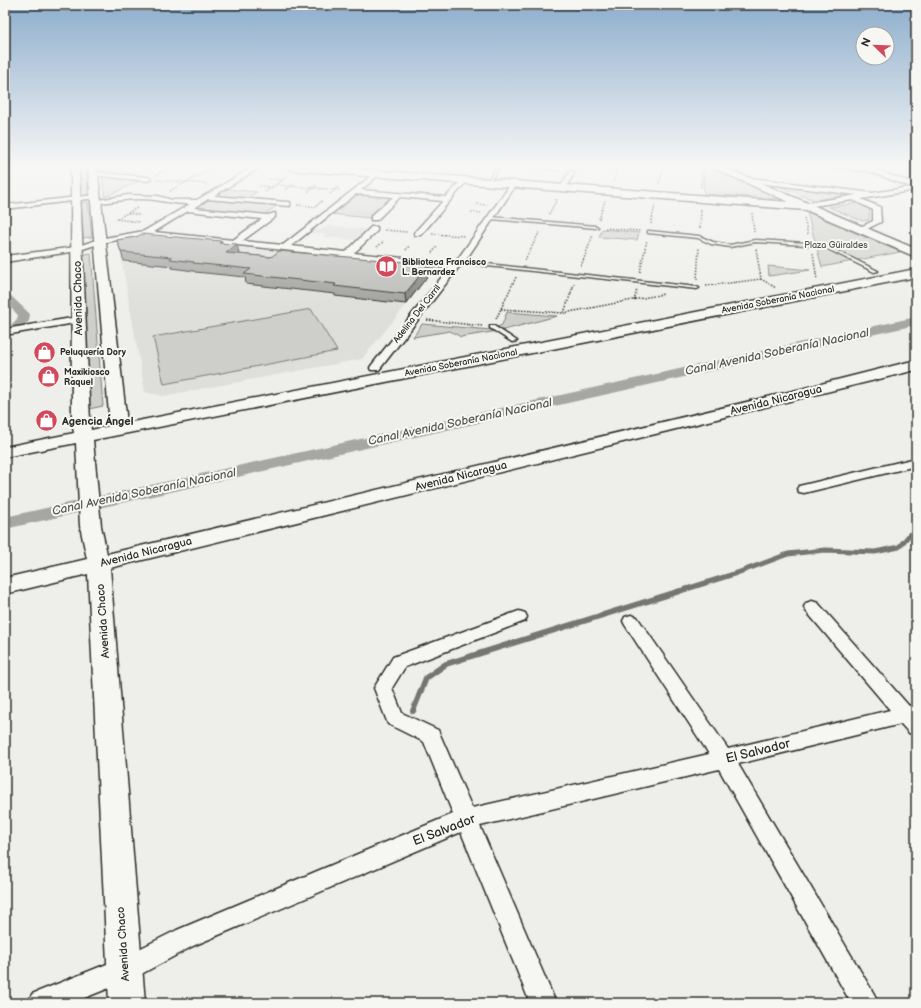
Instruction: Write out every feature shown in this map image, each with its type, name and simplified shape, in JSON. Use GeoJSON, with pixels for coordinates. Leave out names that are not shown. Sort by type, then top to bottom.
{"type":"FeatureCollection","features":[{"type":"Feature","properties":{"kind":"main road","name":"Avenida Chaco"},"geometry":{"type":"LineString","coordinates":[[76,214],[82,429],[88,474],[90,522],[99,564],[127,1003]]}},
{"type":"Feature","properties":{"kind":"main road"},"geometry":{"type":"LineString","coordinates":[[96,214],[118,424]]}},
{"type":"Feature","properties":{"kind":"main road"},"geometry":{"type":"LineString","coordinates":[[826,214],[916,253]]}},
{"type":"Feature","properties":{"kind":"main road","name":"Avenida Soberanía Nacional"},"geometry":{"type":"LineString","coordinates":[[118,424],[375,368],[916,264]]}},
{"type":"Feature","properties":{"kind":"main road","name":"Avenida Soberanía Nacional"},"geometry":{"type":"LineString","coordinates":[[5,438],[118,424],[916,273]]}},
{"type":"Feature","properties":{"kind":"main road","name":"Avenida Nicaragua"},"geometry":{"type":"LineString","coordinates":[[5,586],[775,401],[916,365]]}},
{"type":"Feature","properties":{"kind":"main road","name":"Avenida Soberanía Nacional"},"geometry":{"type":"LineString","coordinates":[[5,452],[82,429]]}},
{"type":"Feature","properties":{"kind":"street"},"geometry":{"type":"LineString","coordinates":[[146,233],[179,214]]}},
{"type":"Feature","properties":{"kind":"street"},"geometry":{"type":"LineString","coordinates":[[234,214],[269,217]]}},
{"type":"Feature","properties":{"kind":"street"},"geometry":{"type":"LineString","coordinates":[[234,243],[273,214]]}},
{"type":"Feature","properties":{"kind":"street"},"geometry":{"type":"LineString","coordinates":[[284,248],[326,214]]}},
{"type":"Feature","properties":{"kind":"street"},"geometry":{"type":"LineString","coordinates":[[374,218],[378,214]]}},
{"type":"Feature","properties":{"kind":"street"},"geometry":{"type":"LineString","coordinates":[[418,233],[435,214]]}},
{"type":"Feature","properties":{"kind":"street","name":"Adelina Del Carril"},"geometry":{"type":"LineString","coordinates":[[375,368],[413,318],[458,264],[494,214]]}},
{"type":"Feature","properties":{"kind":"street"},"geometry":{"type":"LineString","coordinates":[[861,230],[877,222],[877,214]]}},
{"type":"Feature","properties":{"kind":"street"},"geometry":{"type":"LineString","coordinates":[[348,254],[374,229]]}},
{"type":"Feature","properties":{"kind":"street"},"geometry":{"type":"LineString","coordinates":[[5,259],[77,249],[99,240],[146,233],[284,248],[458,264]]}},
{"type":"Feature","properties":{"kind":"street"},"geometry":{"type":"LineString","coordinates":[[5,332],[78,320]]}},
{"type":"Feature","properties":{"kind":"street"},"geometry":{"type":"LineString","coordinates":[[804,489],[916,462]]}},
{"type":"Feature","properties":{"kind":"street"},"geometry":{"type":"LineString","coordinates":[[812,608],[912,718]]}},
{"type":"Feature","properties":{"kind":"street"},"geometry":{"type":"LineString","coordinates":[[520,617],[399,662],[383,688],[395,718],[431,736],[543,1003]]}},
{"type":"Feature","properties":{"kind":"street"},"geometry":{"type":"LineString","coordinates":[[631,621],[724,759],[865,1003]]}},
{"type":"Feature","properties":{"kind":"street","name":"El Salvador"},"geometry":{"type":"LineString","coordinates":[[41,1003],[125,969],[185,938],[467,819],[724,759],[912,718]]}},
{"type":"Feature","properties":{"kind":"lane"},"geometry":{"type":"LineString","coordinates":[[491,218],[596,227]]}},
{"type":"Feature","properties":{"kind":"lane"},"geometry":{"type":"LineString","coordinates":[[649,232],[699,236],[712,243],[730,246],[754,241],[823,245],[876,271]]}},
{"type":"Feature","properties":{"kind":"lane"},"geometry":{"type":"LineString","coordinates":[[458,264],[520,268],[697,288]]}},
{"type":"Feature","properties":{"kind":"lane"},"geometry":{"type":"LineString","coordinates":[[492,327],[514,341]]}},
{"type":"Feature","properties":{"kind":"path"},"geometry":{"type":"LineString","coordinates":[[126,214],[116,219],[161,224]]}},
{"type":"Feature","properties":{"kind":"path"},"geometry":{"type":"LineString","coordinates":[[134,214],[140,215]]}},
{"type":"Feature","properties":{"kind":"path"},"geometry":{"type":"LineString","coordinates":[[413,318],[492,327],[520,268],[550,214]]}},
{"type":"Feature","properties":{"kind":"path"},"geometry":{"type":"LineString","coordinates":[[564,313],[601,214]]}},
{"type":"Feature","properties":{"kind":"path"},"geometry":{"type":"LineString","coordinates":[[596,227],[649,232]]}},
{"type":"Feature","properties":{"kind":"path"},"geometry":{"type":"LineString","coordinates":[[391,234],[394,231]]}},
{"type":"Feature","properties":{"kind":"path"},"geometry":{"type":"LineString","coordinates":[[501,309],[564,313],[697,288],[761,279]]}},
{"type":"Feature","properties":{"kind":"shaded area"},"geometry":{"type":"Polygon","coordinates":[[[328,226],[367,229],[355,240],[323,237],[325,234],[310,233],[314,229],[322,230],[328,226]]]}},
{"type":"Feature","properties":{"kind":"shaded area"},"geometry":{"type":"Polygon","coordinates":[[[137,236],[429,267],[434,271],[362,359],[163,396],[145,392],[118,240],[137,236]]]}},
{"type":"Feature","properties":{"kind":"green space"},"geometry":{"type":"Polygon","coordinates":[[[81,214],[89,214],[92,237],[82,238],[81,214]]]}},
{"type":"Feature","properties":{"kind":"green space"},"geometry":{"type":"Polygon","coordinates":[[[331,214],[373,214],[369,218],[331,214]]]}},
{"type":"Feature","properties":{"kind":"green space","name":"Plaza Güiraldes"},"geometry":{"type":"Polygon","coordinates":[[[808,214],[812,214],[900,252],[822,267],[808,214]]]}},
{"type":"Feature","properties":{"kind":"green space"},"geometry":{"type":"Polygon","coordinates":[[[846,214],[869,214],[869,220],[862,221],[846,214]]]}},
{"type":"Feature","properties":{"kind":"green space"},"geometry":{"type":"Polygon","coordinates":[[[602,229],[639,233],[637,240],[599,237],[602,229]]]}},
{"type":"Feature","properties":{"kind":"green space"},"geometry":{"type":"Polygon","coordinates":[[[91,253],[103,406],[89,409],[81,255],[91,253]]]}},
{"type":"Feature","properties":{"kind":"green space"},"geometry":{"type":"Polygon","coordinates":[[[768,266],[810,270],[769,276],[768,266]]]}},
{"type":"Feature","properties":{"kind":"green space"},"geometry":{"type":"Polygon","coordinates":[[[311,309],[337,351],[164,384],[153,337],[311,309]]]}},
{"type":"Feature","properties":{"kind":"green space"},"geometry":{"type":"Polygon","coordinates":[[[507,312],[557,316],[504,330],[461,337],[450,331],[413,337],[422,324],[491,330],[502,325],[507,312]]]}},
{"type":"Feature","properties":{"kind":"building"},"geometry":{"type":"Polygon","coordinates":[[[142,234],[222,241],[219,243],[237,244],[226,253],[271,257],[279,251],[429,264],[405,294],[334,286],[336,284],[244,274],[251,269],[170,259],[172,257],[121,252],[117,240],[136,237],[142,234]]]}},
{"type":"Feature","properties":{"kind":"waterway"},"geometry":{"type":"LineString","coordinates":[[5,296],[24,314],[23,321],[17,325]]}},
{"type":"Feature","properties":{"kind":"waterway","name":"Canal Avenida Soberanía Nacional"},"geometry":{"type":"LineString","coordinates":[[5,523],[916,321]]}},
{"type":"Feature","properties":{"kind":"waterway"},"geometry":{"type":"LineString","coordinates":[[677,592],[737,573],[788,554],[825,550],[875,552],[899,547],[916,527]]}},
{"type":"Feature","properties":{"kind":"waterway"},"geometry":{"type":"LineString","coordinates":[[413,711],[426,678],[446,664],[680,591]]}},
{"type":"Feature","properties":{"kind":"place","name":"Biblioteca Francisco L. Bernardez"},"geometry":{"type":"Point","coordinates":[386,267]}},
{"type":"Feature","properties":{"kind":"place","name":"Peluquería Dory"},"geometry":{"type":"Point","coordinates":[44,352]}},
{"type":"Feature","properties":{"kind":"place","name":"Maxikiosco Raquel"},"geometry":{"type":"Point","coordinates":[48,377]}},
{"type":"Feature","properties":{"kind":"place","name":"Agencia Ángel"},"geometry":{"type":"Point","coordinates":[46,421]}}]}
